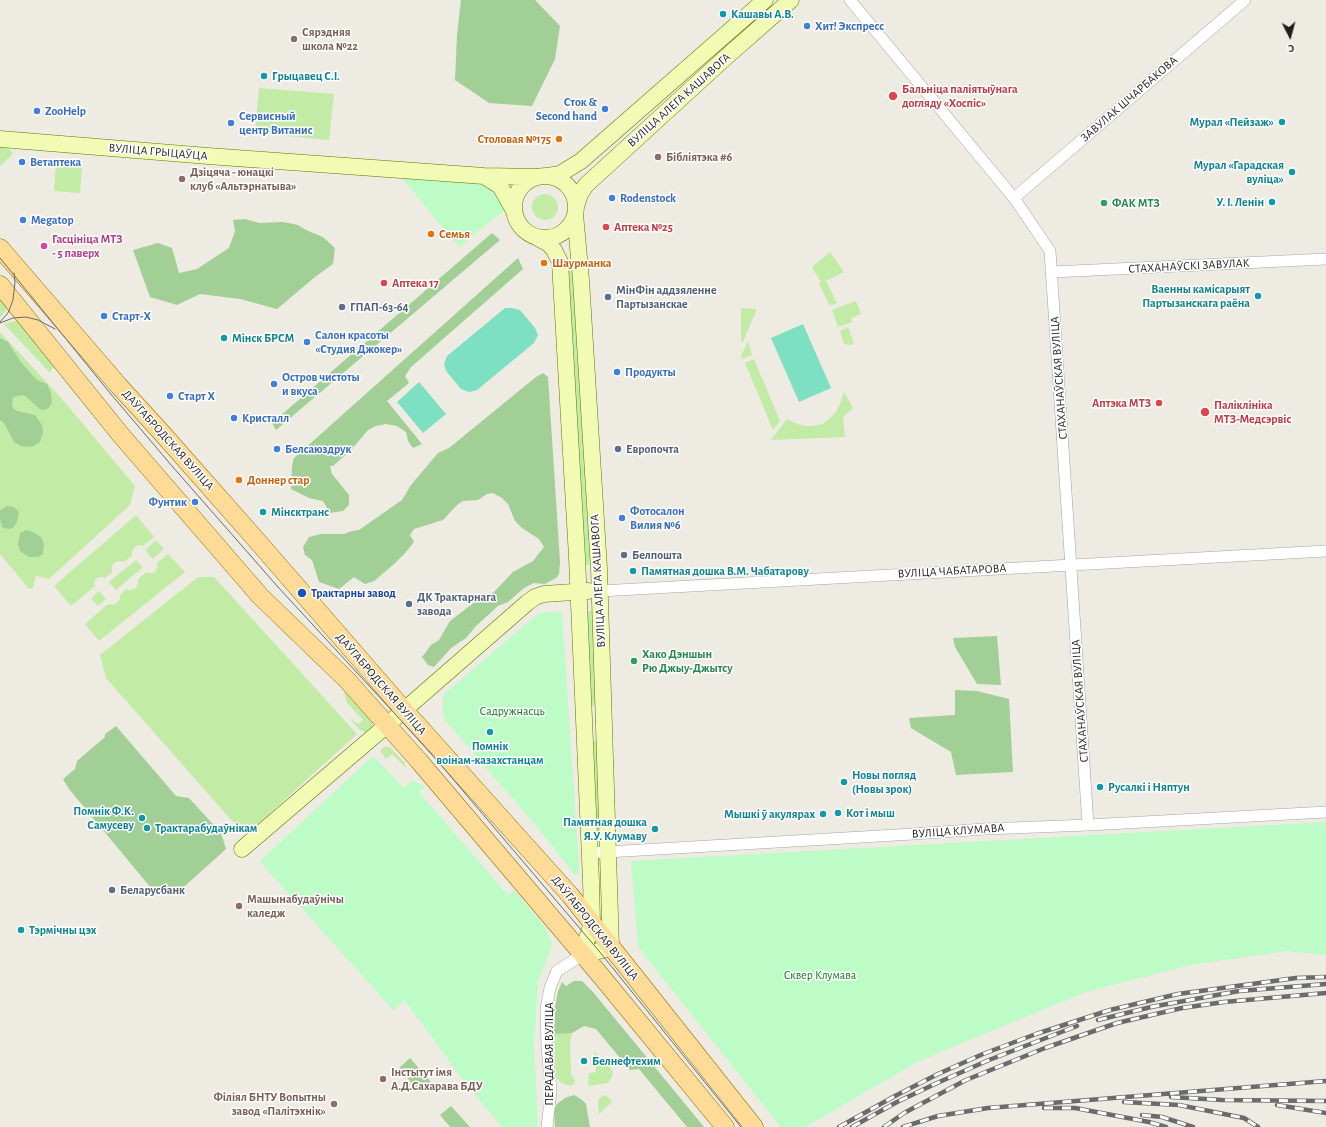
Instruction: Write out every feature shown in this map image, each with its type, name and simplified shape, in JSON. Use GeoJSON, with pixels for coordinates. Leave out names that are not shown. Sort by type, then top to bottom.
{"type":"FeatureCollection","features":[{"type":"Feature","properties":{"kind":"main road","name":"ВУЛІЦА АЛЕГА КАШАВОГА"},"geometry":{"type":"LineString","coordinates":[[542,176],[560,174],[581,161],[765,0]]}},
{"type":"Feature","properties":{"kind":"main road","name":"ВУЛІЦА АЛЕГА КАШАВОГА"},"geometry":{"type":"LineString","coordinates":[[611,948],[600,591],[581,280],[575,210],[580,194],[586,184],[791,0]]}},
{"type":"Feature","properties":{"kind":"main road"},"geometry":{"type":"LineString","coordinates":[[677,78],[688,91]]}},
{"type":"Feature","properties":{"kind":"main road","name":"ВУЛІЦА ГРЫЦАЎЦА"},"geometry":{"type":"LineString","coordinates":[[0,139],[484,176],[542,176]]}},
{"type":"Feature","properties":{"kind":"main road","name":"ВУЛІЦА ГРЫЦАЎЦА"},"geometry":{"type":"LineString","coordinates":[[484,176],[500,186],[513,209]]}},
{"type":"Feature","properties":{"kind":"main road"},"geometry":{"type":"LineString","coordinates":[[542,176],[563,182],[568,186],[574,198],[575,210],[571,223],[564,231],[556,236],[548,238],[536,237],[529,234],[519,225],[513,209],[515,198],[519,189],[526,182],[542,176]]}},
{"type":"Feature","properties":{"kind":"main road","name":"ВУЛІЦА АЛЕГА КАШАВОГА"},"geometry":{"type":"LineString","coordinates":[[536,237],[551,247],[560,262],[578,592],[590,853],[592,923],[582,955]]}},
{"type":"Feature","properties":{"kind":"main road","name":"ДАЎГАБРОДСКАЯ ВУЛІЦА"},"geometry":{"type":"LineString","coordinates":[[0,248],[119,386],[252,535],[404,710],[570,895],[754,1127]]}},
{"type":"Feature","properties":{"kind":"main road","name":"ДАЎГАБРОДСКАЯ ВУЛІЦА"},"geometry":{"type":"LineString","coordinates":[[0,285],[120,434],[260,596],[347,680],[419,761],[601,976],[725,1127]]}},
{"type":"Feature","properties":{"kind":"main road","name":"ВУЛІЦА ЧАБАТАРОВА"},"geometry":{"type":"LineString","coordinates":[[242,849],[535,597],[544,594],[600,591]]}},
{"type":"Feature","properties":{"kind":"main road"},"geometry":{"type":"LineString","coordinates":[[584,721],[604,721]]}},
{"type":"Feature","properties":{"kind":"main road","name":"ПЕРАДАВАЯ ВУЛІЦА"},"geometry":{"type":"LineString","coordinates":[[582,955],[611,948]]}},
{"type":"Feature","properties":{"kind":"street","name":"СТАХАНАЎСКАЯ ВУЛІЦА"},"geometry":{"type":"LineString","coordinates":[[850,0],[1014,198],[1050,250],[1088,825]]}},
{"type":"Feature","properties":{"kind":"street","name":"ЗАВУЛАК ШЧАРБАКОВА"},"geometry":{"type":"LineString","coordinates":[[1014,198],[1245,0]]}},
{"type":"Feature","properties":{"kind":"street","name":"СТАХАНАЎСКІ ЗАВУЛАК"},"geometry":{"type":"LineString","coordinates":[[1052,272],[1326,259]]}},
{"type":"Feature","properties":{"kind":"street","name":"ВУЛІЦА ЧАБАТАРОВА"},"geometry":{"type":"LineString","coordinates":[[600,591],[1326,551]]}},
{"type":"Feature","properties":{"kind":"street","name":"ВУЛІЦА КЛУМАВА"},"geometry":{"type":"LineString","coordinates":[[590,853],[906,835],[985,828],[1088,825],[1326,812]]}},
{"type":"Feature","properties":{"kind":"street","name":"ПЕРАДАВАЯ ВУЛІЦА"},"geometry":{"type":"LineString","coordinates":[[547,1127],[551,1091],[547,1046],[546,1009],[550,988],[557,971],[582,955]]}},
{"type":"Feature","properties":{"kind":"green space"},"geometry":{"type":"Polygon","coordinates":[[[461,0],[535,0],[560,26],[555,59],[532,106],[489,103],[455,80],[457,35],[461,0]]]}},
{"type":"Feature","properties":{"kind":"green space"},"geometry":{"type":"Polygon","coordinates":[[[259,88],[334,94],[329,140],[255,133],[259,88]]]}},
{"type":"Feature","properties":{"kind":"green space"},"geometry":{"type":"Polygon","coordinates":[[[0,145],[7,146],[13,154],[0,166],[0,145]]]}},
{"type":"Feature","properties":{"kind":"green space"},"geometry":{"type":"Polygon","coordinates":[[[56,165],[82,167],[80,193],[54,191],[56,165]]]}},
{"type":"Feature","properties":{"kind":"green space"},"geometry":{"type":"Polygon","coordinates":[[[400,176],[476,183],[491,187],[506,209],[459,247],[400,176]]]}},
{"type":"Feature","properties":{"kind":"green space"},"geometry":{"type":"Polygon","coordinates":[[[545,194],[554,198],[558,207],[554,216],[545,220],[536,216],[532,207],[536,198],[545,194]]]}},
{"type":"Feature","properties":{"kind":"green space"},"geometry":{"type":"Polygon","coordinates":[[[245,219],[259,223],[283,222],[298,225],[323,237],[335,248],[333,264],[277,309],[240,299],[200,294],[177,305],[150,297],[133,250],[158,243],[172,248],[179,273],[197,269],[229,248],[235,231],[233,220],[245,219]]]}},
{"type":"Feature","properties":{"kind":"green space"},"geometry":{"type":"Polygon","coordinates":[[[492,233],[500,240],[276,430],[272,423],[492,233]]]}},
{"type":"Feature","properties":{"kind":"green space"},"geometry":{"type":"Polygon","coordinates":[[[830,252],[844,272],[826,281],[837,303],[830,306],[819,284],[821,282],[812,267],[830,252]]]}},
{"type":"Feature","properties":{"kind":"green space"},"geometry":{"type":"Polygon","coordinates":[[[518,258],[523,269],[411,367],[405,376],[409,383],[387,401],[422,444],[413,448],[408,441],[406,432],[397,426],[386,424],[376,426],[368,430],[352,449],[333,466],[330,466],[332,474],[349,495],[349,505],[343,511],[330,513],[323,501],[309,498],[291,489],[292,466],[294,458],[518,258]]]}},
{"type":"Feature","properties":{"kind":"green space"},"geometry":{"type":"Polygon","coordinates":[[[567,269],[574,269],[591,564],[583,565],[567,269]]]}},
{"type":"Feature","properties":{"kind":"green space"},"geometry":{"type":"Polygon","coordinates":[[[0,298],[8,307],[1,317],[0,316],[0,298]]]}},
{"type":"Feature","properties":{"kind":"green space"},"geometry":{"type":"Polygon","coordinates":[[[856,301],[861,314],[851,318],[852,322],[838,327],[832,310],[856,301]]]}},
{"type":"Feature","properties":{"kind":"green space"},"geometry":{"type":"Polygon","coordinates":[[[505,308],[520,310],[535,328],[538,335],[534,343],[477,390],[469,392],[461,389],[446,371],[444,364],[447,356],[505,308]]]}},
{"type":"Feature","properties":{"kind":"green space"},"geometry":{"type":"Polygon","coordinates":[[[741,308],[756,309],[743,342],[741,341],[741,308]]]}},
{"type":"Feature","properties":{"kind":"green space"},"geometry":{"type":"Polygon","coordinates":[[[19,320],[54,365],[50,373],[4,324],[19,320]]]}},
{"type":"Feature","properties":{"kind":"green space"},"geometry":{"type":"Polygon","coordinates":[[[803,324],[831,388],[799,402],[771,338],[803,324]]]}},
{"type":"Feature","properties":{"kind":"green space"},"geometry":{"type":"Polygon","coordinates":[[[848,327],[854,343],[850,345],[844,344],[840,331],[848,327]]]}},
{"type":"Feature","properties":{"kind":"green space"},"geometry":{"type":"Polygon","coordinates":[[[0,332],[62,399],[135,486],[130,505],[49,579],[36,576],[33,588],[29,589],[0,554],[0,332]]]}},
{"type":"Feature","properties":{"kind":"green space"},"geometry":{"type":"Polygon","coordinates":[[[0,338],[8,342],[20,361],[37,380],[47,384],[51,393],[52,403],[48,409],[41,410],[24,395],[13,397],[13,408],[17,411],[35,415],[42,425],[43,432],[40,442],[32,447],[21,446],[14,442],[4,423],[0,420],[0,338]]]}},
{"type":"Feature","properties":{"kind":"green space"},"geometry":{"type":"Polygon","coordinates":[[[748,341],[752,355],[742,359],[741,356],[748,341]]]}},
{"type":"Feature","properties":{"kind":"green space"},"geometry":{"type":"Polygon","coordinates":[[[754,359],[780,421],[773,430],[745,363],[754,359]]]}},
{"type":"Feature","properties":{"kind":"green space"},"geometry":{"type":"Polygon","coordinates":[[[543,373],[548,377],[560,562],[559,574],[556,578],[545,584],[534,583],[524,588],[508,602],[498,606],[476,626],[466,638],[451,648],[434,667],[428,665],[422,657],[431,645],[439,640],[450,621],[480,598],[494,592],[513,572],[533,561],[544,547],[539,539],[522,528],[515,521],[508,504],[502,498],[493,493],[487,494],[478,500],[463,501],[457,505],[443,520],[414,529],[410,535],[414,542],[405,553],[374,581],[365,584],[354,577],[339,589],[319,582],[312,560],[305,555],[303,547],[309,537],[321,534],[344,534],[359,530],[402,500],[411,485],[438,453],[449,448],[536,377],[543,373]]]}},
{"type":"Feature","properties":{"kind":"green space"},"geometry":{"type":"Polygon","coordinates":[[[419,382],[446,414],[423,433],[397,402],[419,382]]]}},
{"type":"Feature","properties":{"kind":"green space"},"geometry":{"type":"Polygon","coordinates":[[[844,392],[853,408],[843,417],[845,437],[771,440],[787,419],[805,426],[822,424],[835,413],[844,392]]]}},
{"type":"Feature","properties":{"kind":"green space"},"geometry":{"type":"Polygon","coordinates":[[[7,506],[14,507],[19,512],[17,522],[13,528],[8,529],[2,527],[0,519],[0,510],[7,506]]]}},
{"type":"Feature","properties":{"kind":"green space"},"geometry":{"type":"Polygon","coordinates":[[[136,515],[154,537],[143,546],[139,545],[134,548],[132,556],[124,562],[119,561],[114,563],[112,572],[105,578],[97,578],[94,582],[95,586],[71,606],[54,586],[136,515]]]}},
{"type":"Feature","properties":{"kind":"green space"},"geometry":{"type":"Polygon","coordinates":[[[26,530],[41,537],[44,544],[43,554],[38,557],[29,557],[20,551],[18,544],[20,533],[26,530]]]}},
{"type":"Feature","properties":{"kind":"green space"},"geometry":{"type":"Polygon","coordinates":[[[156,540],[164,549],[153,559],[145,550],[156,540]]]}},
{"type":"Feature","properties":{"kind":"green space"},"geometry":{"type":"Polygon","coordinates":[[[168,554],[185,572],[99,641],[85,624],[108,604],[113,605],[117,603],[120,599],[120,595],[126,589],[131,590],[136,588],[138,579],[147,572],[155,572],[157,563],[168,554]]]}},
{"type":"Feature","properties":{"kind":"green space"},"geometry":{"type":"Polygon","coordinates":[[[136,560],[143,567],[116,590],[109,582],[136,560]]]}},
{"type":"Feature","properties":{"kind":"green space"},"geometry":{"type":"Polygon","coordinates":[[[198,577],[214,577],[357,734],[260,822],[247,830],[241,831],[106,678],[100,655],[198,577]]]}},
{"type":"Feature","properties":{"kind":"green space"},"geometry":{"type":"Polygon","coordinates":[[[99,591],[106,599],[98,606],[91,598],[99,591]]]}},
{"type":"Feature","properties":{"kind":"green space","name":"Садружнасць"},"geometry":{"type":"Polygon","coordinates":[[[562,611],[579,868],[576,876],[538,828],[445,720],[443,711],[443,695],[539,613],[562,611]]]}},
{"type":"Feature","properties":{"kind":"green space"},"geometry":{"type":"Polygon","coordinates":[[[587,611],[594,611],[597,705],[590,706],[587,611]]]}},
{"type":"Feature","properties":{"kind":"green space"},"geometry":{"type":"Polygon","coordinates":[[[997,636],[1001,685],[977,684],[955,647],[953,638],[997,636]]]}},
{"type":"Feature","properties":{"kind":"green space"},"geometry":{"type":"Polygon","coordinates":[[[955,690],[977,691],[1009,699],[1013,772],[956,775],[951,752],[911,728],[909,718],[955,715],[955,690]]]}},
{"type":"Feature","properties":{"kind":"green space"},"geometry":{"type":"Polygon","coordinates":[[[344,692],[368,707],[374,721],[371,728],[366,732],[360,730],[352,721],[351,718],[358,724],[363,720],[347,703],[344,692]]]}},
{"type":"Feature","properties":{"kind":"green space"},"geometry":{"type":"Polygon","coordinates":[[[116,726],[176,796],[189,798],[221,833],[226,849],[175,895],[167,887],[157,891],[151,888],[69,789],[63,779],[75,769],[77,761],[105,737],[105,734],[116,726]]]}},
{"type":"Feature","properties":{"kind":"green space"},"geometry":{"type":"Polygon","coordinates":[[[597,740],[601,835],[595,836],[592,741],[597,740]]]}},
{"type":"Feature","properties":{"kind":"green space"},"geometry":{"type":"Polygon","coordinates":[[[384,747],[390,747],[403,761],[406,768],[392,754],[386,759],[380,750],[384,747]]]}},
{"type":"Feature","properties":{"kind":"green space"},"geometry":{"type":"Polygon","coordinates":[[[373,756],[404,788],[412,780],[425,787],[419,792],[508,895],[514,890],[544,926],[552,943],[538,982],[534,1046],[538,1127],[502,1127],[464,1082],[404,1000],[394,1011],[261,863],[263,858],[373,756]]]}},
{"type":"Feature","properties":{"kind":"green space","name":"Сквер Клумава"},"geometry":{"type":"Polygon","coordinates":[[[1326,822],[1326,955],[1287,951],[1190,965],[1086,992],[919,1061],[805,1127],[781,1127],[638,947],[631,861],[1326,822]]]}},
{"type":"Feature","properties":{"kind":"green space"},"geometry":{"type":"Polygon","coordinates":[[[574,981],[582,981],[593,992],[704,1127],[687,1127],[639,1069],[630,1070],[596,1029],[584,1026],[572,1033],[554,1034],[555,1007],[558,991],[562,982],[566,986],[574,981]]]}},
{"type":"Feature","properties":{"kind":"green space"},"geometry":{"type":"Polygon","coordinates":[[[572,1033],[570,1043],[571,1074],[575,1081],[574,1084],[570,1086],[556,1079],[554,1034],[572,1033]]]}},
{"type":"Feature","properties":{"kind":"green space"},"geometry":{"type":"Polygon","coordinates":[[[594,1051],[612,1070],[613,1075],[608,1083],[588,1086],[589,1073],[596,1072],[594,1051]]]}},
{"type":"Feature","properties":{"kind":"green space"},"geometry":{"type":"Polygon","coordinates":[[[410,1058],[431,1082],[419,1092],[399,1068],[410,1058]]]}},
{"type":"Feature","properties":{"kind":"green space"},"geometry":{"type":"Polygon","coordinates":[[[574,1095],[586,1104],[590,1127],[555,1127],[554,1111],[557,1104],[565,1098],[574,1095]]]}},
{"type":"Feature","properties":{"kind":"green space"},"geometry":{"type":"Polygon","coordinates":[[[603,1095],[608,1097],[612,1102],[599,1114],[598,1100],[603,1095]]]}},
{"type":"Feature","properties":{"kind":"green space"},"geometry":{"type":"Polygon","coordinates":[[[451,1106],[470,1127],[450,1127],[440,1115],[451,1106]]]}},
{"type":"Feature","properties":{"kind":"tram line"},"geometry":{"type":"LineString","coordinates":[[0,258],[110,393],[172,466],[278,587],[430,752],[599,951],[741,1127]]}},
{"type":"Feature","properties":{"kind":"tram line"},"geometry":{"type":"LineString","coordinates":[[0,322],[8,313],[13,300],[15,282],[14,273]]}},
{"type":"Feature","properties":{"kind":"tram line"},"geometry":{"type":"LineString","coordinates":[[0,323],[13,318],[26,317],[38,320],[55,329]]}},
{"type":"Feature","properties":{"kind":"railway"},"geometry":{"type":"LineString","coordinates":[[839,1127],[938,1074],[983,1054],[1036,1034],[1110,1010],[1178,994],[1296,978],[1326,977]]}},
{"type":"Feature","properties":{"kind":"railway"},"geometry":{"type":"LineString","coordinates":[[1098,1020],[1151,1007],[1239,991],[1326,984]]}},
{"type":"Feature","properties":{"kind":"railway"},"geometry":{"type":"LineString","coordinates":[[884,1127],[904,1113],[966,1080],[1045,1048],[1117,1023],[1182,1008],[1224,1002],[1326,993]]}},
{"type":"Feature","properties":{"kind":"railway"},"geometry":{"type":"LineString","coordinates":[[852,1127],[897,1102],[937,1083],[989,1060],[1077,1026]]}},
{"type":"Feature","properties":{"kind":"railway"},"geometry":{"type":"LineString","coordinates":[[903,1127],[938,1116],[988,1108],[1326,1081]]}},
{"type":"Feature","properties":{"kind":"railway"},"geometry":{"type":"LineString","coordinates":[[1171,1097],[1222,1100],[1326,1101]]}},
{"type":"Feature","properties":{"kind":"railway"},"geometry":{"type":"LineString","coordinates":[[1124,1102],[1179,1105],[1244,1118],[1258,1127]]}},
{"type":"Feature","properties":{"kind":"railway"},"geometry":{"type":"LineString","coordinates":[[1277,1105],[1326,1113]]}},
{"type":"Feature","properties":{"kind":"railway"},"geometry":{"type":"LineString","coordinates":[[1044,1108],[1075,1108],[1149,1122],[1166,1127]]}},
{"type":"Feature","properties":{"kind":"railway"},"geometry":{"type":"LineString","coordinates":[[1142,1115],[1162,1117],[1193,1127]]}},
{"type":"Feature","properties":{"kind":"place","name":"Кашавы А.В."},"geometry":{"type":"Point","coordinates":[723,14]}},
{"type":"Feature","properties":{"kind":"place","name":"Хит! Экспресс"},"geometry":{"type":"Point","coordinates":[807,26]}},
{"type":"Feature","properties":{"kind":"place","name":"Сярэдняя школа №22"},"geometry":{"type":"Point","coordinates":[294,39]}},
{"type":"Feature","properties":{"kind":"place","name":"Грыцавец С.І."},"geometry":{"type":"Point","coordinates":[264,76]}},
{"type":"Feature","properties":{"kind":"place","name":"Бальніца паліятыўнага догляду «Хоспіс»"},"geometry":{"type":"Point","coordinates":[893,96]}},
{"type":"Feature","properties":{"kind":"place","name":"Сток & Second hand"},"geometry":{"type":"Point","coordinates":[605,109]}},
{"type":"Feature","properties":{"kind":"place","name":"ZooHelp"},"geometry":{"type":"Point","coordinates":[37,111]}},
{"type":"Feature","properties":{"kind":"place","name":"Мурал «Пейзаж»"},"geometry":{"type":"Point","coordinates":[1282,122]}},
{"type":"Feature","properties":{"kind":"place","name":"Сервисный центр Витанис"},"geometry":{"type":"Point","coordinates":[231,123]}},
{"type":"Feature","properties":{"kind":"place","name":"Столовая №175"},"geometry":{"type":"Point","coordinates":[559,139]}},
{"type":"Feature","properties":{"kind":"place","name":"Бібліятэка #6"},"geometry":{"type":"Point","coordinates":[658,157]}},
{"type":"Feature","properties":{"kind":"place","name":"Ветаптека"},"geometry":{"type":"Point","coordinates":[22,162]}},
{"type":"Feature","properties":{"kind":"place","name":"Мурал «Гарадская вуліца»"},"geometry":{"type":"Point","coordinates":[1292,172]}},
{"type":"Feature","properties":{"kind":"place","name":"Дзіцяча - юнацкі клуб «Альтэрнатыва»"},"geometry":{"type":"Point","coordinates":[182,179]}},
{"type":"Feature","properties":{"kind":"place","name":"Rodenstock"},"geometry":{"type":"Point","coordinates":[612,198]}},
{"type":"Feature","properties":{"kind":"place","name":"У. І. Ленін"},"geometry":{"type":"Point","coordinates":[1272,202]}},
{"type":"Feature","properties":{"kind":"place","name":"ФАК МТЗ"},"geometry":{"type":"Point","coordinates":[1104,203]}},
{"type":"Feature","properties":{"kind":"place","name":"Megatop"},"geometry":{"type":"Point","coordinates":[23,220]}},
{"type":"Feature","properties":{"kind":"place","name":"Аптека №25"},"geometry":{"type":"Point","coordinates":[606,227]}},
{"type":"Feature","properties":{"kind":"place","name":"Семья"},"geometry":{"type":"Point","coordinates":[431,234]}},
{"type":"Feature","properties":{"kind":"place","name":"Гасцініца МТЗ - 5 паверх"},"geometry":{"type":"Point","coordinates":[44,246]}},
{"type":"Feature","properties":{"kind":"place","name":"Шаурманка"},"geometry":{"type":"Point","coordinates":[544,263]}},
{"type":"Feature","properties":{"kind":"place","name":"Аптека 17"},"geometry":{"type":"Point","coordinates":[384,283]}},
{"type":"Feature","properties":{"kind":"place","name":"Ваенны камісарыят Партызанскага раёна"},"geometry":{"type":"Point","coordinates":[1258,296]}},
{"type":"Feature","properties":{"kind":"place","name":"МінФін аддзяленне Партызанскае"},"geometry":{"type":"Point","coordinates":[608,297]}},
{"type":"Feature","properties":{"kind":"place","name":"ГПАП-63-64"},"geometry":{"type":"Point","coordinates":[342,307]}},
{"type":"Feature","properties":{"kind":"place","name":"Старт-X"},"geometry":{"type":"Point","coordinates":[104,316]}},
{"type":"Feature","properties":{"kind":"place","name":"Мінск БРСМ"},"geometry":{"type":"Point","coordinates":[224,338]}},
{"type":"Feature","properties":{"kind":"place","name":"Салон красоты «Студия Джокер»"},"geometry":{"type":"Point","coordinates":[307,342]}},
{"type":"Feature","properties":{"kind":"place","name":"Продукты"},"geometry":{"type":"Point","coordinates":[617,372]}},
{"type":"Feature","properties":{"kind":"place","name":"Остров чистоты и вкуса"},"geometry":{"type":"Point","coordinates":[274,384]}},
{"type":"Feature","properties":{"kind":"place","name":"Старт Х"},"geometry":{"type":"Point","coordinates":[170,396]}},
{"type":"Feature","properties":{"kind":"place","name":"Аптэка МТЗ"},"geometry":{"type":"Point","coordinates":[1159,403]}},
{"type":"Feature","properties":{"kind":"place","name":"Паліклініка МТЗ-Медсэрвіс"},"geometry":{"type":"Point","coordinates":[1205,412]}},
{"type":"Feature","properties":{"kind":"place","name":"Кристалл"},"geometry":{"type":"Point","coordinates":[234,418]}},
{"type":"Feature","properties":{"kind":"place","name":"Белсаюздрук"},"geometry":{"type":"Point","coordinates":[277,449]}},
{"type":"Feature","properties":{"kind":"place","name":"Европочта"},"geometry":{"type":"Point","coordinates":[618,449]}},
{"type":"Feature","properties":{"kind":"place","name":"Доннер стар"},"geometry":{"type":"Point","coordinates":[239,480]}},
{"type":"Feature","properties":{"kind":"place","name":"Фунтик"},"geometry":{"type":"Point","coordinates":[195,502]}},
{"type":"Feature","properties":{"kind":"place","name":"Мінсктранс"},"geometry":{"type":"Point","coordinates":[263,512]}},
{"type":"Feature","properties":{"kind":"place","name":"Фотосалон Вилия №6"},"geometry":{"type":"Point","coordinates":[622,518]}},
{"type":"Feature","properties":{"kind":"place","name":"Белпошта"},"geometry":{"type":"Point","coordinates":[624,555]}},
{"type":"Feature","properties":{"kind":"place","name":"Памятная дошка В.М. Чабатарову"},"geometry":{"type":"Point","coordinates":[633,571]}},
{"type":"Feature","properties":{"kind":"place","name":"Трактарны завод"},"geometry":{"type":"Point","coordinates":[302,593]}},
{"type":"Feature","properties":{"kind":"place","name":"ДК Трактарнага завода"},"geometry":{"type":"Point","coordinates":[409,604]}},
{"type":"Feature","properties":{"kind":"place","name":"Хако Дэншын Рю Джыу-Джытсу"},"geometry":{"type":"Point","coordinates":[634,661]}},
{"type":"Feature","properties":{"kind":"place","name":"Помнік воінам-казахстанцам"},"geometry":{"type":"Point","coordinates":[490,732]}},
{"type":"Feature","properties":{"kind":"place","name":"Новы погляд (Новы зрок)"},"geometry":{"type":"Point","coordinates":[844,782]}},
{"type":"Feature","properties":{"kind":"place","name":"Русалкі і Няптун"},"geometry":{"type":"Point","coordinates":[1100,787]}},
{"type":"Feature","properties":{"kind":"place","name":"Кот і мыш"},"geometry":{"type":"Point","coordinates":[838,813]}},
{"type":"Feature","properties":{"kind":"place","name":"Мышкі ў акулярах"},"geometry":{"type":"Point","coordinates":[823,814]}},
{"type":"Feature","properties":{"kind":"place","name":"Помнік Ф.К. Самусеву"},"geometry":{"type":"Point","coordinates":[142,818]}},
{"type":"Feature","properties":{"kind":"place","name":"Трактарабудаўнікам"},"geometry":{"type":"Point","coordinates":[147,828]}},
{"type":"Feature","properties":{"kind":"place","name":"Памятная дошка Я.У. Клумаву"},"geometry":{"type":"Point","coordinates":[655,829]}},
{"type":"Feature","properties":{"kind":"place","name":"Беларусбанк"},"geometry":{"type":"Point","coordinates":[112,890]}},
{"type":"Feature","properties":{"kind":"place","name":"Машынабудаўнічы каледж"},"geometry":{"type":"Point","coordinates":[239,906]}},
{"type":"Feature","properties":{"kind":"place","name":"Тэрмічны цэх"},"geometry":{"type":"Point","coordinates":[21,930]}},
{"type":"Feature","properties":{"kind":"place","name":"Белнефтехим"},"geometry":{"type":"Point","coordinates":[584,1061]}},
{"type":"Feature","properties":{"kind":"place","name":"Інстытут імя А.Д.Сахарава БДУ"},"geometry":{"type":"Point","coordinates":[383,1079]}},
{"type":"Feature","properties":{"kind":"place","name":"Філіял БНТУ Вопытны завод «Палітэхнік»"},"geometry":{"type":"Point","coordinates":[334,1104]}}]}
